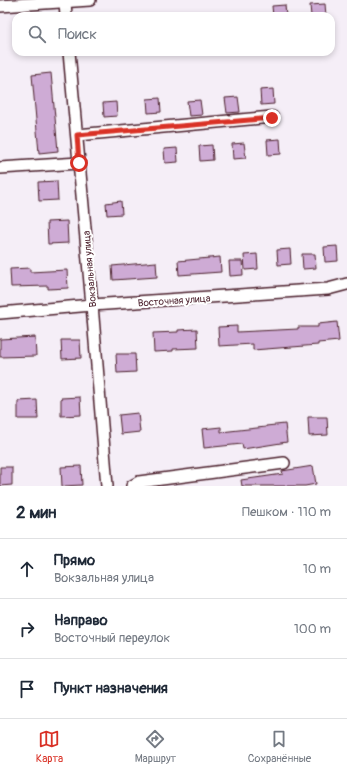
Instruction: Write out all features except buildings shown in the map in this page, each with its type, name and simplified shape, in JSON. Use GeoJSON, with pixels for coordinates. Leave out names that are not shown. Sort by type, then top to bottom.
{"type":"FeatureCollection","features":[{"type":"Feature","properties":{"kind":"street"},"geometry":{"type":"LineString","coordinates":[[0,6],[90,0]]}},
{"type":"Feature","properties":{"kind":"street"},"geometry":{"type":"LineString","coordinates":[[65,2],[66,12]]}},
{"type":"Feature","properties":{"kind":"street","name":"Вокзальная улица"},"geometry":{"type":"LineString","coordinates":[[69,56],[107,486]]}},
{"type":"Feature","properties":{"kind":"street"},"geometry":{"type":"LineString","coordinates":[[77,135],[272,118]]}},
{"type":"Feature","properties":{"kind":"street"},"geometry":{"type":"LineString","coordinates":[[0,168],[79,163]]}},
{"type":"Feature","properties":{"kind":"street","name":"Восточная улица"},"geometry":{"type":"LineString","coordinates":[[0,313],[92,305],[328,289],[347,284]]}},
{"type":"Feature","properties":{"kind":"street"},"geometry":{"type":"LineString","coordinates":[[132,486],[139,482],[284,463]]}},
{"type":"Feature","properties":{"kind":"route"},"geometry":{"type":"LineString","coordinates":[[79,163],[77,135],[272,118]]}}]}
